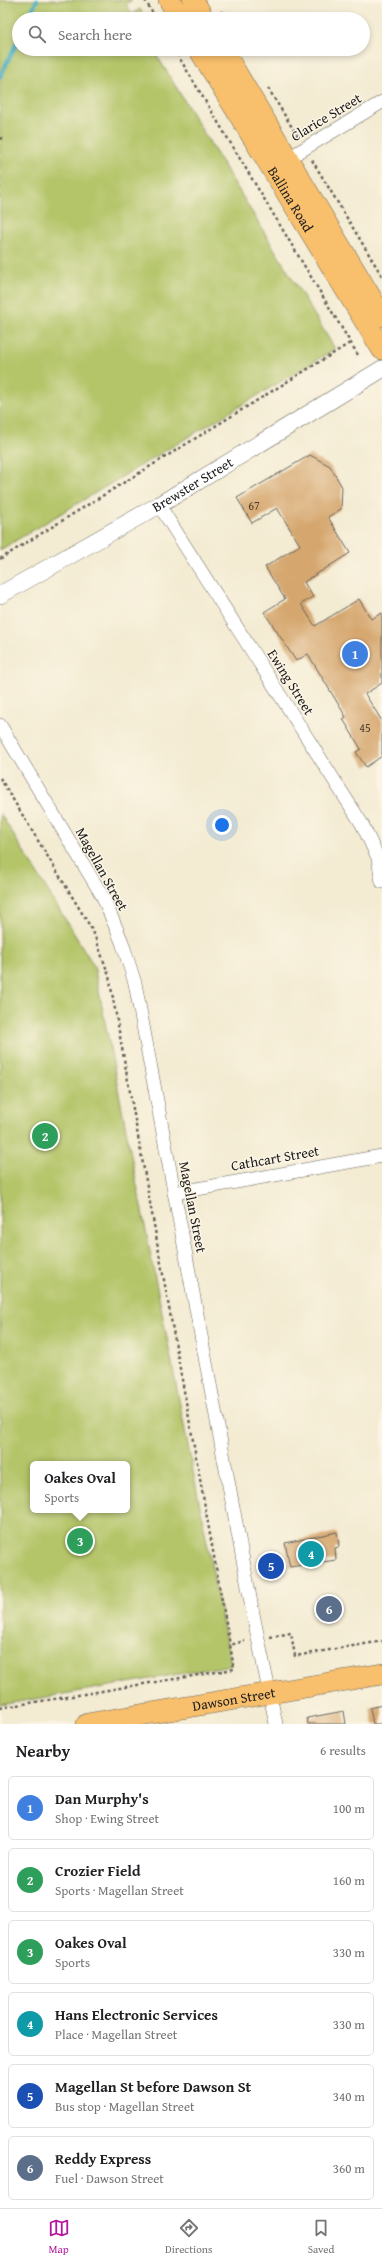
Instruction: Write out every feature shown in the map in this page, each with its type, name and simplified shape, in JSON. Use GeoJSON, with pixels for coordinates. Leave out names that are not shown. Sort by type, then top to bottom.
{"type":"FeatureCollection","features":[{"type":"Feature","properties":{"kind":"main road"},"geometry":{"type":"LineString","coordinates":[[169,0],[177,12]]}},
{"type":"Feature","properties":{"kind":"main road"},"geometry":{"type":"LineString","coordinates":[[193,0],[200,12]]}},
{"type":"Feature","properties":{"kind":"main road","name":"Ballina Road"},"geometry":{"type":"LineString","coordinates":[[203,56],[382,349]]}},
{"type":"Feature","properties":{"kind":"main road","name":"Ballina Road"},"geometry":{"type":"LineString","coordinates":[[226,56],[382,316]]}},
{"type":"Feature","properties":{"kind":"main road","name":"Dawson Street"},"geometry":{"type":"LineString","coordinates":[[86,1724],[382,1674]]}},
{"type":"Feature","properties":{"kind":"street","name":"Clarice Street"},"geometry":{"type":"LineString","coordinates":[[287,159],[382,102]]}},
{"type":"Feature","properties":{"kind":"street","name":"Brewster Street"},"geometry":{"type":"LineString","coordinates":[[0,595],[159,505],[382,369]]}},
{"type":"Feature","properties":{"kind":"street","name":"Ewing Street"},"geometry":{"type":"LineString","coordinates":[[159,505],[362,824],[378,858],[382,882]]}},
{"type":"Feature","properties":{"kind":"street","name":"Magellan Street"},"geometry":{"type":"LineString","coordinates":[[0,725],[103,897],[122,942],[135,983],[254,1619],[276,1724]]}},
{"type":"Feature","properties":{"kind":"street","name":"Cathcart Street"},"geometry":{"type":"LineString","coordinates":[[174,1193],[382,1156]]}},
{"type":"Feature","properties":{"kind":"path"},"geometry":{"type":"LineString","coordinates":[[145,0],[152,12]]}},
{"type":"Feature","properties":{"kind":"path"},"geometry":{"type":"LineString","coordinates":[[178,56],[358,355]]}},
{"type":"Feature","properties":{"kind":"path"},"geometry":{"type":"LineString","coordinates":[[265,83],[298,137]]}},
{"type":"Feature","properties":{"kind":"path"},"geometry":{"type":"LineString","coordinates":[[0,138],[4,139]]}},
{"type":"Feature","properties":{"kind":"path"},"geometry":{"type":"LineString","coordinates":[[310,158],[382,276]]}},
{"type":"Feature","properties":{"kind":"path"},"geometry":{"type":"LineString","coordinates":[[0,559],[350,343]]}},
{"type":"Feature","properties":{"kind":"path"},"geometry":{"type":"LineString","coordinates":[[0,778],[93,931],[109,976],[234,1669],[0,1708]]}},
{"type":"Feature","properties":{"kind":"path"},"geometry":{"type":"LineString","coordinates":[[291,1633],[295,1656],[382,1641]]}},
{"type":"Feature","properties":{"kind":"path"},"geometry":{"type":"LineString","coordinates":[[230,1644],[236,1643]]}},
{"type":"Feature","properties":{"kind":"green space"},"geometry":{"type":"Polygon","coordinates":[[[0,0],[132,0],[126,4],[131,12],[12,12],[12,56],[157,56],[335,349],[0,550],[0,0]]]}},
{"type":"Feature","properties":{"kind":"green space"},"geometry":{"type":"Polygon","coordinates":[[[0,813],[94,966],[231,1665],[0,1705],[0,813]]]}},
{"type":"Feature","properties":{"kind":"building"},"geometry":{"type":"Polygon","coordinates":[[[310,455],[330,466],[342,487],[341,509],[328,517],[350,553],[304,582],[313,597],[301,604],[315,626],[359,599],[371,619],[382,613],[382,683],[365,694],[382,721],[382,756],[366,767],[356,752],[361,749],[343,719],[346,717],[308,654],[296,661],[264,612],[285,599],[265,567],[300,545],[277,508],[252,523],[237,498],[310,455]]]}},
{"type":"Feature","properties":{"kind":"building"},"geometry":{"type":"Polygon","coordinates":[[[337,1532],[339,1547],[335,1548],[336,1560],[290,1567],[285,1543],[337,1532]]]}},
{"type":"Feature","properties":{"kind":"building"},"geometry":{"type":"Polygon","coordinates":[[[382,1705],[382,1724],[373,1724],[370,1708],[382,1705]]]}},
{"type":"Feature","properties":{"kind":"building"},"geometry":{"type":"Polygon","coordinates":[[[344,1711],[346,1724],[308,1724],[307,1718],[344,1711]]]}},
{"type":"Feature","properties":{"kind":"waterway"},"geometry":{"type":"LineString","coordinates":[[31,12],[37,0]]}},
{"type":"Feature","properties":{"kind":"waterway"},"geometry":{"type":"LineString","coordinates":[[0,77],[12,52]]}},
{"type":"Feature","properties":{"kind":"place","name":"Dan Murphy's"},"geometry":{"type":"Point","coordinates":[355,654]}},
{"type":"Feature","properties":{"kind":"place","name":"Crozier Field"},"geometry":{"type":"Point","coordinates":[45,1136]}},
{"type":"Feature","properties":{"kind":"place","name":"Oakes Oval"},"geometry":{"type":"Point","coordinates":[80,1541]}},
{"type":"Feature","properties":{"kind":"place","name":"Hans Electronic Services"},"geometry":{"type":"Point","coordinates":[311,1554]}},
{"type":"Feature","properties":{"kind":"place","name":"Magellan St before Dawson St"},"geometry":{"type":"Point","coordinates":[271,1566]}},
{"type":"Feature","properties":{"kind":"place","name":"Reddy Express"},"geometry":{"type":"Point","coordinates":[329,1609]}}]}
